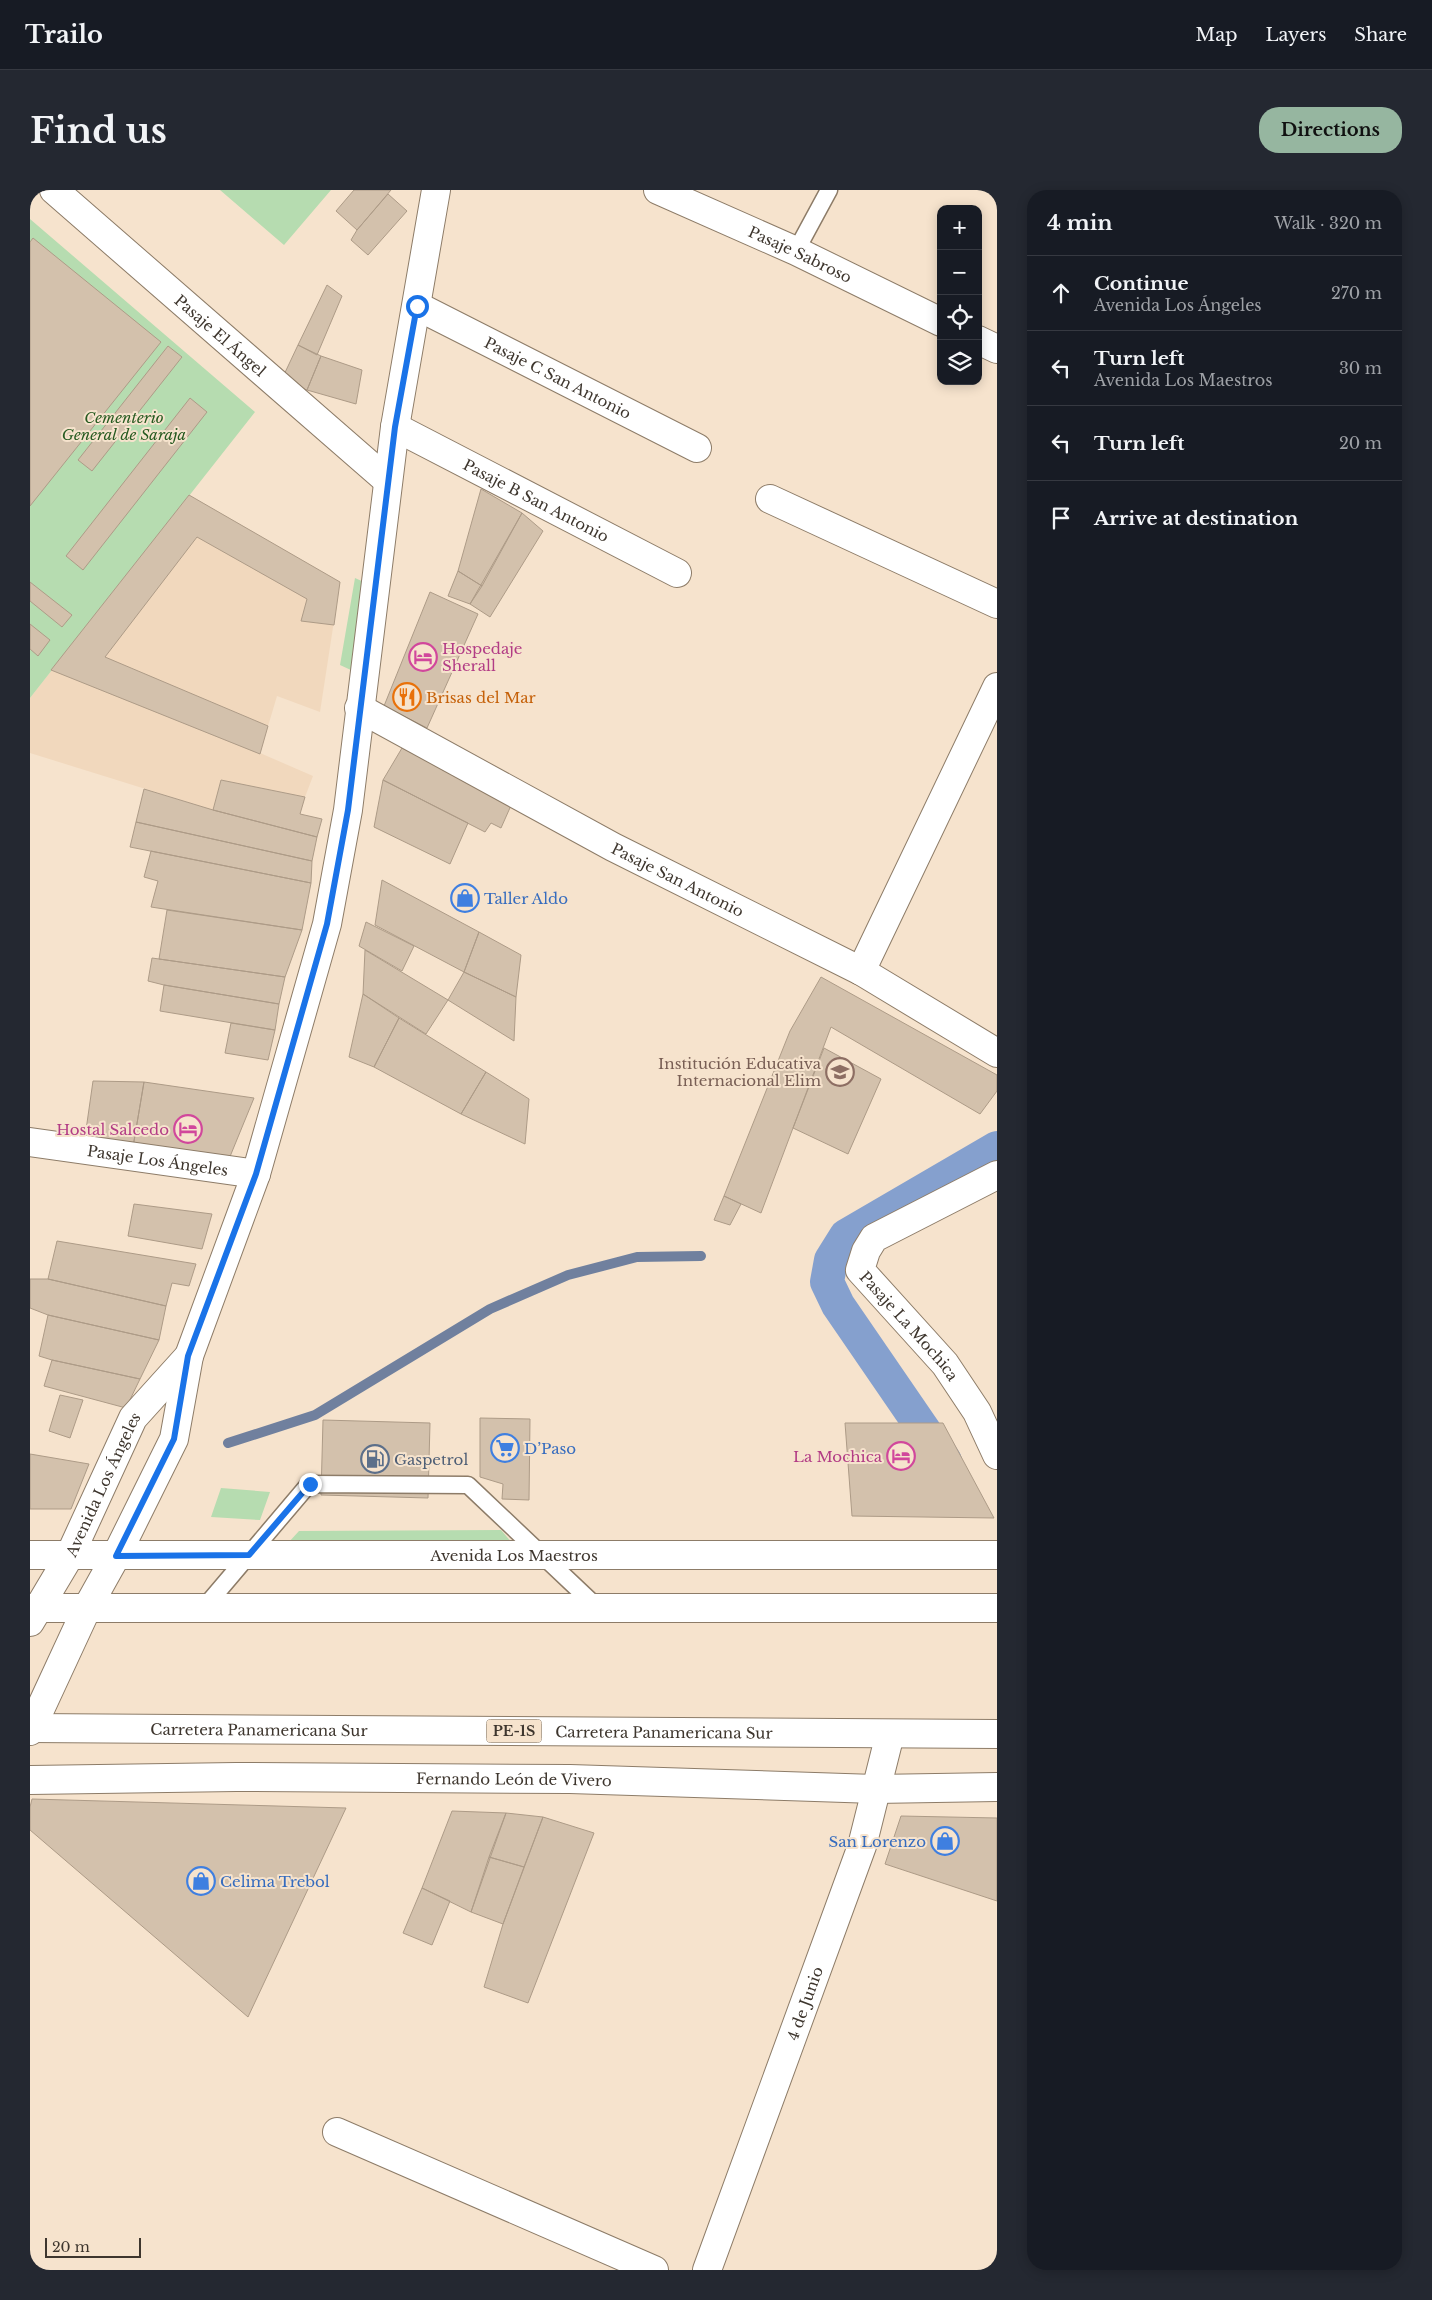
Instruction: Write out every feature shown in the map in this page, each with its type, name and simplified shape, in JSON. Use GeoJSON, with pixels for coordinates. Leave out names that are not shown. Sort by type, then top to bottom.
{"type":"FeatureCollection","features":[{"type":"Feature","properties":{"kind":"main road","name":"Pasaje El Ángel"},"geometry":{"type":"LineString","coordinates":[[54,190],[388,481]]}},
{"type":"Feature","properties":{"kind":"main road","name":"Avenida Los Ángeles"},"geometry":{"type":"LineString","coordinates":[[30,1729],[88,1608],[174,1439],[188,1356],[256,1174],[327,924],[348,810],[359,708],[395,427],[436,190]]}},
{"type":"Feature","properties":{"kind":"main road","name":"Pasaje Sabroso"},"geometry":{"type":"LineString","coordinates":[[658,190],[796,251],[937,320]]}},
{"type":"Feature","properties":{"kind":"main road","name":"Pasaje C San Antonio"},"geometry":{"type":"LineString","coordinates":[[417,306],[697,448]]}},
{"type":"Feature","properties":{"kind":"main road"},"geometry":{"type":"LineString","coordinates":[[982,342],[997,349]]}},
{"type":"Feature","properties":{"kind":"main road","name":"Pasaje B San Antonio"},"geometry":{"type":"LineString","coordinates":[[395,427],[677,573]]}},
{"type":"Feature","properties":{"kind":"main road"},"geometry":{"type":"LineString","coordinates":[[770,499],[997,604]]}},
{"type":"Feature","properties":{"kind":"main road"},"geometry":{"type":"LineString","coordinates":[[861,971],[997,687]]}},
{"type":"Feature","properties":{"kind":"main road","name":"Pasaje San Antonio"},"geometry":{"type":"LineString","coordinates":[[359,708],[613,847],[861,971],[997,1053]]}},
{"type":"Feature","properties":{"kind":"main road","name":"Pasaje Los Ángeles"},"geometry":{"type":"LineString","coordinates":[[30,1142],[256,1174]]}},
{"type":"Feature","properties":{"kind":"main road","name":"Pasaje La Mochica"},"geometry":{"type":"LineString","coordinates":[[997,1175],[874,1238],[866,1251],[860,1270],[945,1364],[977,1412],[997,1455]]}},
{"type":"Feature","properties":{"kind":"main road","name":"Avenida Los Ángeles"},"geometry":{"type":"LineString","coordinates":[[33,1613],[70,1555],[133,1418],[188,1356]]}},
{"type":"Feature","properties":{"kind":"main road","name":"Avenida Los Maestros"},"geometry":{"type":"LineString","coordinates":[[30,1555],[997,1555]]}},
{"type":"Feature","properties":{"kind":"main road"},"geometry":{"type":"LineString","coordinates":[[33,1613],[88,1608],[997,1608]]}},
{"type":"Feature","properties":{"kind":"main road","name":"Carretera Panamericana Sur"},"geometry":{"type":"LineString","coordinates":[[30,1729],[997,1734]]}},
{"type":"Feature","properties":{"kind":"main road","name":"4 de Junio"},"geometry":{"type":"LineString","coordinates":[[708,2270],[862,1846],[890,1734]]}},
{"type":"Feature","properties":{"kind":"main road","name":"Fernando León de Vivero"},"geometry":{"type":"LineString","coordinates":[[30,1780],[236,1776],[570,1779],[875,1789],[997,1787]]}},
{"type":"Feature","properties":{"kind":"main road"},"geometry":{"type":"LineString","coordinates":[[337,2132],[654,2270]]}},
{"type":"Feature","properties":{"kind":"lane"},"geometry":{"type":"LineString","coordinates":[[796,251],[829,190]]}},
{"type":"Feature","properties":{"kind":"lane"},"geometry":{"type":"LineString","coordinates":[[203,1609],[310,1484],[468,1485],[599,1609]]}},
{"type":"Feature","properties":{"kind":"shaded area"},"geometry":{"type":"Polygon","coordinates":[[[189,495],[340,582],[320,712],[277,696],[260,753],[313,776],[305,797],[221,780],[213,810],[30,753],[30,698],[189,495]]]}},
{"type":"Feature","properties":{"kind":"green space"},"geometry":{"type":"Polygon","coordinates":[[[220,190],[331,190],[284,245],[220,190]]]}},
{"type":"Feature","properties":{"kind":"green space","name":"Cementerio General de Saraja"},"geometry":{"type":"Polygon","coordinates":[[[30,219],[255,412],[30,698],[30,219]]]}},
{"type":"Feature","properties":{"kind":"green space"},"geometry":{"type":"Polygon","coordinates":[[[355,578],[366,583],[353,671],[340,665],[355,578]]]}},
{"type":"Feature","properties":{"kind":"green space"},"geometry":{"type":"Polygon","coordinates":[[[221,1488],[270,1492],[260,1520],[211,1517],[221,1488]]]}},
{"type":"Feature","properties":{"kind":"green space"},"geometry":{"type":"Polygon","coordinates":[[[501,1530],[514,1545],[288,1543],[299,1531],[501,1530]]]}},
{"type":"Feature","properties":{"kind":"building"},"geometry":{"type":"Polygon","coordinates":[[[354,190],[391,190],[357,230],[336,211],[354,190]]]}},
{"type":"Feature","properties":{"kind":"building"},"geometry":{"type":"Polygon","coordinates":[[[388,194],[407,211],[368,255],[351,240],[357,230],[388,194]]]}},
{"type":"Feature","properties":{"kind":"building"},"geometry":{"type":"Polygon","coordinates":[[[33,238],[161,342],[30,506],[30,242],[33,238]]]}},
{"type":"Feature","properties":{"kind":"building"},"geometry":{"type":"Polygon","coordinates":[[[327,285],[342,296],[317,355],[298,345],[327,285]]]}},
{"type":"Feature","properties":{"kind":"building"},"geometry":{"type":"Polygon","coordinates":[[[298,345],[321,356],[307,390],[281,381],[298,345]]]}},
{"type":"Feature","properties":{"kind":"building"},"geometry":{"type":"Polygon","coordinates":[[[168,346],[182,357],[92,471],[78,460],[168,346]]]}},
{"type":"Feature","properties":{"kind":"building"},"geometry":{"type":"Polygon","coordinates":[[[321,356],[362,370],[356,404],[307,390],[321,356]]]}},
{"type":"Feature","properties":{"kind":"building"},"geometry":{"type":"Polygon","coordinates":[[[190,398],[207,412],[83,570],[66,556],[190,398]]]}},
{"type":"Feature","properties":{"kind":"building"},"geometry":{"type":"Polygon","coordinates":[[[481,489],[522,513],[482,586],[458,571],[481,489]]]}},
{"type":"Feature","properties":{"kind":"building"},"geometry":{"type":"Polygon","coordinates":[[[189,495],[340,582],[334,625],[301,621],[307,599],[197,537],[105,657],[268,726],[260,754],[51,670],[189,495]]]}},
{"type":"Feature","properties":{"kind":"building"},"geometry":{"type":"Polygon","coordinates":[[[522,513],[543,531],[490,617],[470,604],[522,513]]]}},
{"type":"Feature","properties":{"kind":"building"},"geometry":{"type":"Polygon","coordinates":[[[458,571],[482,586],[470,604],[448,596],[458,571]]]}},
{"type":"Feature","properties":{"kind":"building"},"geometry":{"type":"Polygon","coordinates":[[[30,582],[72,615],[62,627],[30,601],[30,582]]]}},
{"type":"Feature","properties":{"kind":"building"},"geometry":{"type":"Polygon","coordinates":[[[430,592],[478,614],[427,728],[384,706],[430,592]]]}},
{"type":"Feature","properties":{"kind":"building"},"geometry":{"type":"Polygon","coordinates":[[[30,624],[50,640],[38,656],[30,649],[30,624]]]}},
{"type":"Feature","properties":{"kind":"building"},"geometry":{"type":"Polygon","coordinates":[[[402,748],[513,801],[501,828],[491,823],[485,832],[383,780],[402,748]]]}},
{"type":"Feature","properties":{"kind":"building"},"geometry":{"type":"Polygon","coordinates":[[[221,780],[305,797],[300,814],[322,819],[317,837],[213,810],[221,780]]]}},
{"type":"Feature","properties":{"kind":"building"},"geometry":{"type":"Polygon","coordinates":[[[383,780],[468,823],[450,864],[374,827],[383,780]]]}},
{"type":"Feature","properties":{"kind":"building"},"geometry":{"type":"Polygon","coordinates":[[[144,789],[213,810],[317,837],[312,861],[136,822],[144,789]]]}},
{"type":"Feature","properties":{"kind":"building"},"geometry":{"type":"Polygon","coordinates":[[[136,822],[312,861],[311,883],[130,847],[136,822]]]}},
{"type":"Feature","properties":{"kind":"building"},"geometry":{"type":"Polygon","coordinates":[[[151,851],[311,883],[302,930],[151,907],[158,881],[144,877],[151,851]]]}},
{"type":"Feature","properties":{"kind":"building"},"geometry":{"type":"Polygon","coordinates":[[[382,880],[479,932],[464,972],[375,925],[382,880]]]}},
{"type":"Feature","properties":{"kind":"building"},"geometry":{"type":"Polygon","coordinates":[[[167,910],[302,930],[285,977],[159,959],[167,910]]]}},
{"type":"Feature","properties":{"kind":"building"},"geometry":{"type":"Polygon","coordinates":[[[366,922],[414,946],[402,971],[359,946],[366,922]]]}},
{"type":"Feature","properties":{"kind":"building"},"geometry":{"type":"Polygon","coordinates":[[[479,932],[521,955],[516,997],[464,972],[479,932]]]}},
{"type":"Feature","properties":{"kind":"building"},"geometry":{"type":"Polygon","coordinates":[[[365,950],[448,1000],[426,1034],[363,994],[365,950]]]}},
{"type":"Feature","properties":{"kind":"building"},"geometry":{"type":"Polygon","coordinates":[[[152,958],[285,977],[279,1004],[148,981],[152,958]]]}},
{"type":"Feature","properties":{"kind":"building"},"geometry":{"type":"Polygon","coordinates":[[[464,972],[516,997],[514,1041],[448,1000],[464,972]]]}},
{"type":"Feature","properties":{"kind":"building"},"geometry":{"type":"Polygon","coordinates":[[[821,977],[997,1075],[997,1091],[980,1114],[831,1027],[761,1213],[724,1196],[790,1031],[821,977]]]}},
{"type":"Feature","properties":{"kind":"building"},"geometry":{"type":"Polygon","coordinates":[[[164,985],[279,1004],[275,1030],[160,1011],[164,985]]]}},
{"type":"Feature","properties":{"kind":"building"},"geometry":{"type":"Polygon","coordinates":[[[363,994],[399,1018],[374,1067],[349,1057],[363,994]]]}},
{"type":"Feature","properties":{"kind":"building"},"geometry":{"type":"Polygon","coordinates":[[[399,1018],[486,1072],[461,1114],[374,1067],[399,1018]]]}},
{"type":"Feature","properties":{"kind":"building"},"geometry":{"type":"Polygon","coordinates":[[[231,1023],[275,1030],[268,1060],[225,1053],[231,1023]]]}},
{"type":"Feature","properties":{"kind":"building"},"geometry":{"type":"Polygon","coordinates":[[[824,1048],[881,1079],[848,1154],[793,1128],[824,1048]]]}},
{"type":"Feature","properties":{"kind":"building"},"geometry":{"type":"Polygon","coordinates":[[[486,1072],[529,1099],[525,1144],[461,1114],[486,1072]]]}},
{"type":"Feature","properties":{"kind":"building"},"geometry":{"type":"Polygon","coordinates":[[[93,1081],[144,1082],[133,1147],[84,1144],[93,1081]]]}},
{"type":"Feature","properties":{"kind":"building","name":"Hostal Salcedo"},"geometry":{"type":"Polygon","coordinates":[[[144,1082],[254,1098],[229,1159],[133,1147],[144,1082]]]}},
{"type":"Feature","properties":{"kind":"building"},"geometry":{"type":"Polygon","coordinates":[[[724,1196],[741,1204],[730,1225],[714,1220],[724,1196]]]}},
{"type":"Feature","properties":{"kind":"building"},"geometry":{"type":"Polygon","coordinates":[[[134,1204],[212,1214],[202,1249],[128,1236],[134,1204]]]}},
{"type":"Feature","properties":{"kind":"building"},"geometry":{"type":"Polygon","coordinates":[[[57,1241],[196,1264],[189,1286],[172,1283],[166,1306],[48,1279],[57,1241]]]}},
{"type":"Feature","properties":{"kind":"building"},"geometry":{"type":"Polygon","coordinates":[[[30,1279],[48,1279],[166,1306],[159,1340],[48,1315],[30,1308],[30,1279]]]}},
{"type":"Feature","properties":{"kind":"building"},"geometry":{"type":"Polygon","coordinates":[[[48,1315],[159,1340],[140,1379],[52,1360],[39,1356],[48,1315]]]}},
{"type":"Feature","properties":{"kind":"building"},"geometry":{"type":"Polygon","coordinates":[[[52,1360],[140,1379],[126,1408],[44,1386],[52,1360]]]}},
{"type":"Feature","properties":{"kind":"building"},"geometry":{"type":"Polygon","coordinates":[[[60,1395],[83,1400],[70,1438],[49,1431],[60,1395]]]}},
{"type":"Feature","properties":{"kind":"building","name":"D’Paso"},"geometry":{"type":"Polygon","coordinates":[[[480,1418],[530,1419],[529,1500],[502,1499],[503,1484],[480,1477],[480,1418]]]}},
{"type":"Feature","properties":{"kind":"building","name":"Gaspetrol"},"geometry":{"type":"Polygon","coordinates":[[[323,1420],[430,1423],[428,1498],[321,1495],[323,1420]]]}},
{"type":"Feature","properties":{"kind":"building"},"geometry":{"type":"Polygon","coordinates":[[[845,1423],[943,1423],[994,1518],[852,1516],[845,1423]]]}},
{"type":"Feature","properties":{"kind":"building"},"geometry":{"type":"Polygon","coordinates":[[[30,1454],[89,1464],[71,1509],[30,1509],[30,1454]]]}},
{"type":"Feature","properties":{"kind":"building","name":"Celima Trebol"},"geometry":{"type":"Polygon","coordinates":[[[32,1799],[346,1808],[248,2017],[30,1830],[32,1799]]]}},
{"type":"Feature","properties":{"kind":"building"},"geometry":{"type":"Polygon","coordinates":[[[452,1811],[506,1813],[471,1912],[422,1888],[452,1811]]]}},
{"type":"Feature","properties":{"kind":"building"},"geometry":{"type":"Polygon","coordinates":[[[506,1813],[543,1817],[524,1867],[489,1857],[506,1813]]]}},
{"type":"Feature","properties":{"kind":"building","name":"San Lorenzo"},"geometry":{"type":"Polygon","coordinates":[[[901,1816],[997,1818],[997,1901],[885,1864],[901,1816]]]}},
{"type":"Feature","properties":{"kind":"building"},"geometry":{"type":"Polygon","coordinates":[[[543,1817],[594,1833],[528,2003],[484,1987],[503,1924],[543,1817]]]}},
{"type":"Feature","properties":{"kind":"building"},"geometry":{"type":"Polygon","coordinates":[[[489,1857],[524,1867],[503,1924],[471,1912],[489,1857]]]}},
{"type":"Feature","properties":{"kind":"building"},"geometry":{"type":"Polygon","coordinates":[[[422,1888],[450,1901],[432,1945],[403,1933],[422,1888]]]}},
{"type":"Feature","properties":{"kind":"waterway"},"geometry":{"type":"LineString","coordinates":[[945,1461],[838,1305],[827,1282],[831,1260],[846,1236],[997,1148]]}},
{"type":"Feature","properties":{"kind":"waterway"},"geometry":{"type":"LineString","coordinates":[[228,1443],[315,1415],[490,1309],[568,1275],[637,1257],[701,1256]]}},
{"type":"Feature","properties":{"kind":"place","name":"Hospedaje Sherall"},"geometry":{"type":"Point","coordinates":[423,657]}},
{"type":"Feature","properties":{"kind":"place","name":"Brisas del Mar"},"geometry":{"type":"Point","coordinates":[407,697]}},
{"type":"Feature","properties":{"kind":"place","name":"Taller Aldo"},"geometry":{"type":"Point","coordinates":[465,898]}},
{"type":"Feature","properties":{"kind":"place","name":"Institución Educativa Internacional Elim"},"geometry":{"type":"Point","coordinates":[840,1072]}},
{"type":"Feature","properties":{"kind":"place","name":"Hostal Salcedo"},"geometry":{"type":"Point","coordinates":[188,1129]}},
{"type":"Feature","properties":{"kind":"place","name":"D’Paso"},"geometry":{"type":"Point","coordinates":[505,1448]}},
{"type":"Feature","properties":{"kind":"place","name":"La Mochica"},"geometry":{"type":"Point","coordinates":[901,1456]}},
{"type":"Feature","properties":{"kind":"place","name":"Gaspetrol"},"geometry":{"type":"Point","coordinates":[375,1459]}},
{"type":"Feature","properties":{"kind":"place","name":"San Lorenzo"},"geometry":{"type":"Point","coordinates":[945,1841]}},
{"type":"Feature","properties":{"kind":"place","name":"Celima Trebol"},"geometry":{"type":"Point","coordinates":[201,1881]}},
{"type":"Feature","properties":{"kind":"route"},"geometry":{"type":"LineString","coordinates":[[310,1484],[249,1555],[116,1556],[174,1439],[188,1356],[256,1174],[327,924],[348,810],[382,518],[395,427],[417,306]]}}]}
